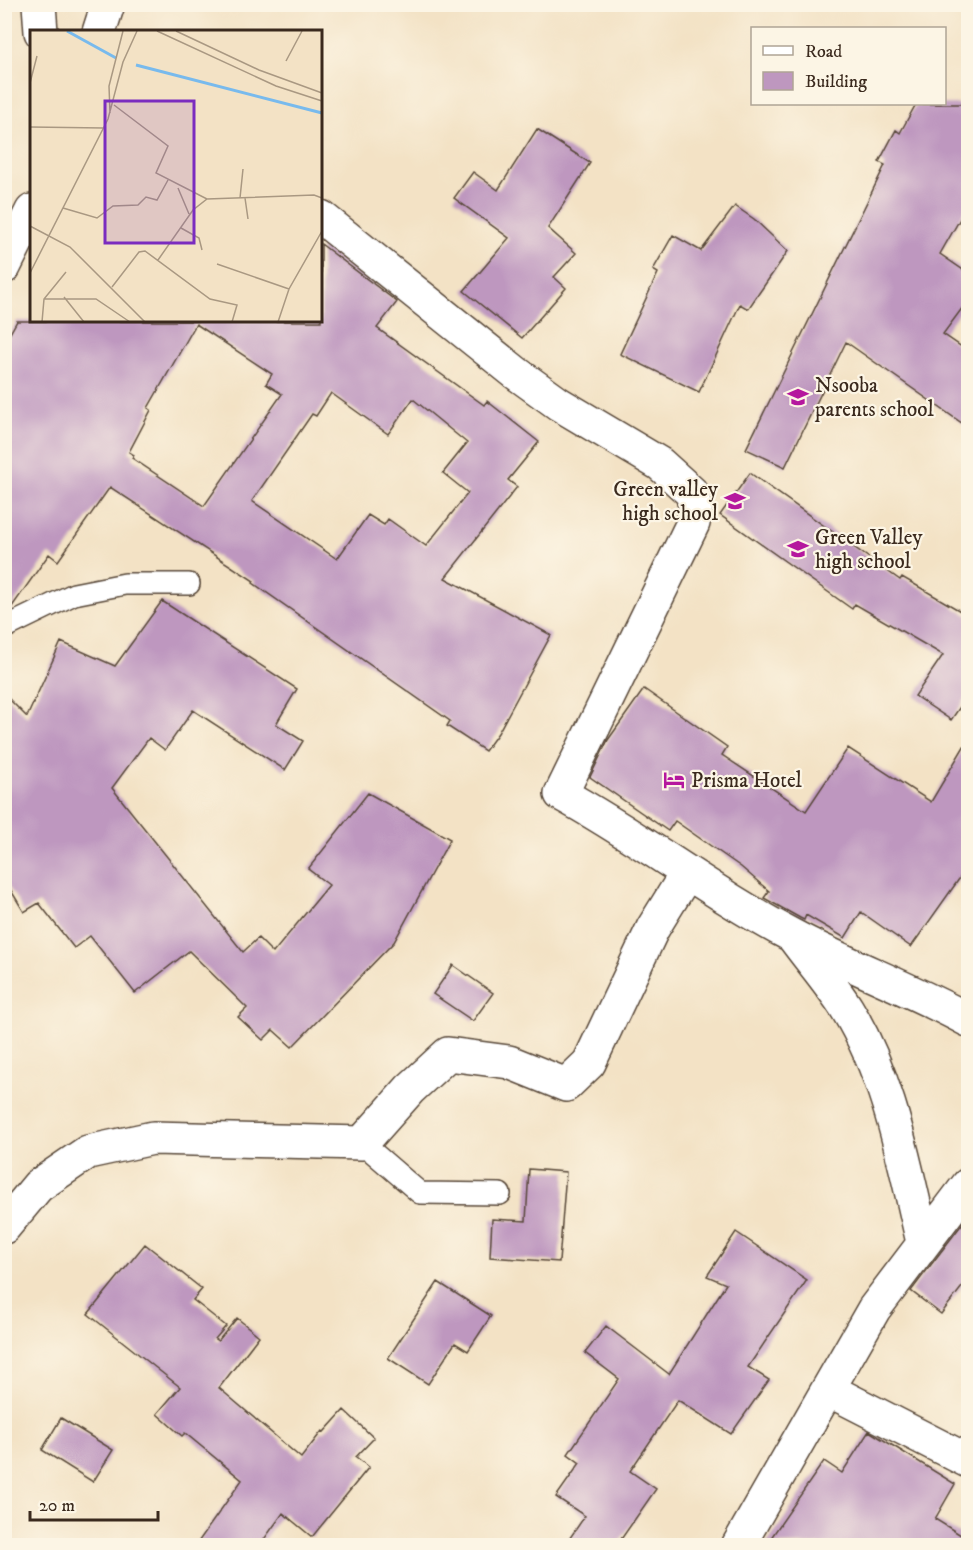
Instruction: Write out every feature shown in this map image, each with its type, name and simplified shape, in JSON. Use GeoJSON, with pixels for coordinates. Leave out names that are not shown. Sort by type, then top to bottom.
{"type":"FeatureCollection","features":[{"type":"Feature","properties":{"kind":"street"},"geometry":{"type":"LineString","coordinates":[[39,4],[41,30]]}},
{"type":"Feature","properties":{"kind":"street"},"geometry":{"type":"LineString","coordinates":[[100,30],[108,4]]}},
{"type":"Feature","properties":{"kind":"street"},"geometry":{"type":"LineString","coordinates":[[4,267],[30,215]]}},
{"type":"Feature","properties":{"kind":"street"},"geometry":{"type":"LineString","coordinates":[[322,218],[516,373],[559,404],[660,464],[692,493],[696,510],[693,523],[561,794],[596,813],[687,873],[792,936],[966,1011]]}},
{"type":"Feature","properties":{"kind":"street"},"geometry":{"type":"LineString","coordinates":[[4,1227],[38,1186],[88,1152],[153,1138],[362,1143],[410,1089],[448,1054],[510,1062],[566,1085],[589,1063],[653,928],[687,873]]}},
{"type":"Feature","properties":{"kind":"street"},"geometry":{"type":"LineString","coordinates":[[792,936],[847,1008],[865,1044],[893,1114],[923,1242]]}},
{"type":"Feature","properties":{"kind":"street"},"geometry":{"type":"LineString","coordinates":[[738,1545],[829,1390],[854,1340],[923,1242],[969,1185]]}},
{"type":"Feature","properties":{"kind":"street"},"geometry":{"type":"LineString","coordinates":[[829,1390],[969,1461]]}},
{"type":"Feature","properties":{"kind":"lane"},"geometry":{"type":"LineString","coordinates":[[4,628],[74,594],[125,585],[189,585]]}},
{"type":"Feature","properties":{"kind":"lane"},"geometry":{"type":"LineString","coordinates":[[362,1143],[420,1193],[500,1194]]}},
{"type":"Feature","properties":{"kind":"building"},"geometry":{"type":"Polygon","coordinates":[[[969,104],[969,203],[940,254],[969,274],[969,299],[943,334],[969,352],[969,428],[846,342],[785,467],[746,449],[885,165],[879,162],[896,130],[900,133],[915,105],[969,104]]]}},
{"type":"Feature","properties":{"kind":"building"},"geometry":{"type":"Polygon","coordinates":[[[537,129],[590,163],[548,228],[576,253],[554,277],[566,288],[522,338],[464,291],[509,238],[454,198],[473,172],[498,190],[537,129]]]}},
{"type":"Feature","properties":{"kind":"building"},"geometry":{"type":"Polygon","coordinates":[[[735,206],[754,219],[788,251],[748,309],[740,304],[699,392],[620,354],[658,273],[653,270],[673,235],[701,251],[735,206]]]}},
{"type":"Feature","properties":{"kind":"building"},"geometry":{"type":"Polygon","coordinates":[[[322,245],[397,302],[377,328],[484,405],[487,401],[539,442],[508,480],[517,487],[445,578],[551,635],[498,733],[485,751],[447,726],[450,721],[253,583],[254,581],[110,487],[58,561],[49,554],[9,611],[4,614],[4,344],[17,321],[322,322],[322,245]],[[196,324],[148,408],[151,410],[129,452],[134,455],[132,458],[204,506],[282,394],[266,384],[272,374],[196,324]],[[331,393],[316,416],[312,414],[252,501],[337,559],[368,515],[384,525],[388,519],[426,546],[468,493],[443,473],[467,443],[413,399],[388,434],[331,393]]]}},
{"type":"Feature","properties":{"kind":"building"},"geometry":{"type":"Polygon","coordinates":[[[750,473],[900,580],[902,577],[969,616],[969,694],[951,720],[915,696],[943,655],[855,604],[852,609],[720,515],[750,473]]]}},
{"type":"Feature","properties":{"kind":"building"},"geometry":{"type":"Polygon","coordinates":[[[162,601],[297,689],[276,724],[303,741],[285,770],[193,710],[165,750],[149,738],[112,788],[243,952],[258,938],[273,953],[329,885],[308,869],[368,793],[450,839],[394,942],[292,1047],[273,1030],[263,1040],[238,1017],[247,1008],[189,951],[135,993],[90,936],[74,948],[39,903],[24,912],[4,879],[4,694],[27,717],[61,642],[115,666],[162,601]]]}},
{"type":"Feature","properties":{"kind":"building"},"geometry":{"type":"Polygon","coordinates":[[[644,689],[727,747],[722,755],[806,811],[848,748],[931,802],[969,738],[969,865],[911,947],[861,912],[845,938],[806,915],[804,920],[800,918],[764,898],[769,891],[741,867],[675,821],[668,831],[590,777],[608,740],[644,689]]]}},
{"type":"Feature","properties":{"kind":"building"},"geometry":{"type":"Polygon","coordinates":[[[453,965],[493,993],[473,1021],[433,994],[453,965]]]}},
{"type":"Feature","properties":{"kind":"building"},"geometry":{"type":"Polygon","coordinates":[[[529,1169],[566,1172],[559,1262],[490,1257],[492,1219],[526,1221],[529,1169]]]}},
{"type":"Feature","properties":{"kind":"building"},"geometry":{"type":"Polygon","coordinates":[[[969,1215],[969,1278],[941,1314],[911,1291],[969,1215]]]}},
{"type":"Feature","properties":{"kind":"building"},"geometry":{"type":"Polygon","coordinates":[[[736,1232],[807,1280],[748,1367],[769,1380],[731,1434],[678,1400],[630,1471],[656,1489],[617,1545],[565,1545],[585,1516],[556,1497],[580,1463],[568,1454],[619,1379],[585,1353],[606,1326],[669,1374],[726,1284],[707,1276],[736,1232]]]}},
{"type":"Feature","properties":{"kind":"building"},"geometry":{"type":"Polygon","coordinates":[[[145,1244],[202,1289],[193,1300],[226,1326],[215,1339],[218,1341],[237,1318],[259,1336],[219,1388],[301,1458],[322,1431],[324,1432],[344,1410],[374,1438],[356,1457],[369,1467],[312,1537],[283,1513],[260,1545],[196,1545],[242,1480],[185,1433],[182,1436],[157,1414],[180,1387],[88,1314],[145,1244]]]}},
{"type":"Feature","properties":{"kind":"building"},"geometry":{"type":"Polygon","coordinates":[[[438,1282],[491,1316],[468,1351],[455,1343],[428,1384],[388,1358],[438,1282]]]}},
{"type":"Feature","properties":{"kind":"building"},"geometry":{"type":"Polygon","coordinates":[[[61,1418],[113,1450],[93,1482],[42,1450],[61,1418]]]}},
{"type":"Feature","properties":{"kind":"building"},"geometry":{"type":"Polygon","coordinates":[[[869,1431],[955,1484],[935,1519],[969,1540],[969,1545],[766,1545],[824,1461],[842,1473],[869,1431]]]}},
{"type":"Feature","properties":{"kind":"place","name":"Nsooba parents school"},"geometry":{"type":"Point","coordinates":[798,397]}},
{"type":"Feature","properties":{"kind":"place","name":"Green valley high school"},"geometry":{"type":"Point","coordinates":[735,501]}},
{"type":"Feature","properties":{"kind":"place","name":"Green Valley high school"},"geometry":{"type":"Point","coordinates":[798,549]}},
{"type":"Feature","properties":{"kind":"place","name":"Prisma Hotel"},"geometry":{"type":"Point","coordinates":[674,780]}}]}
